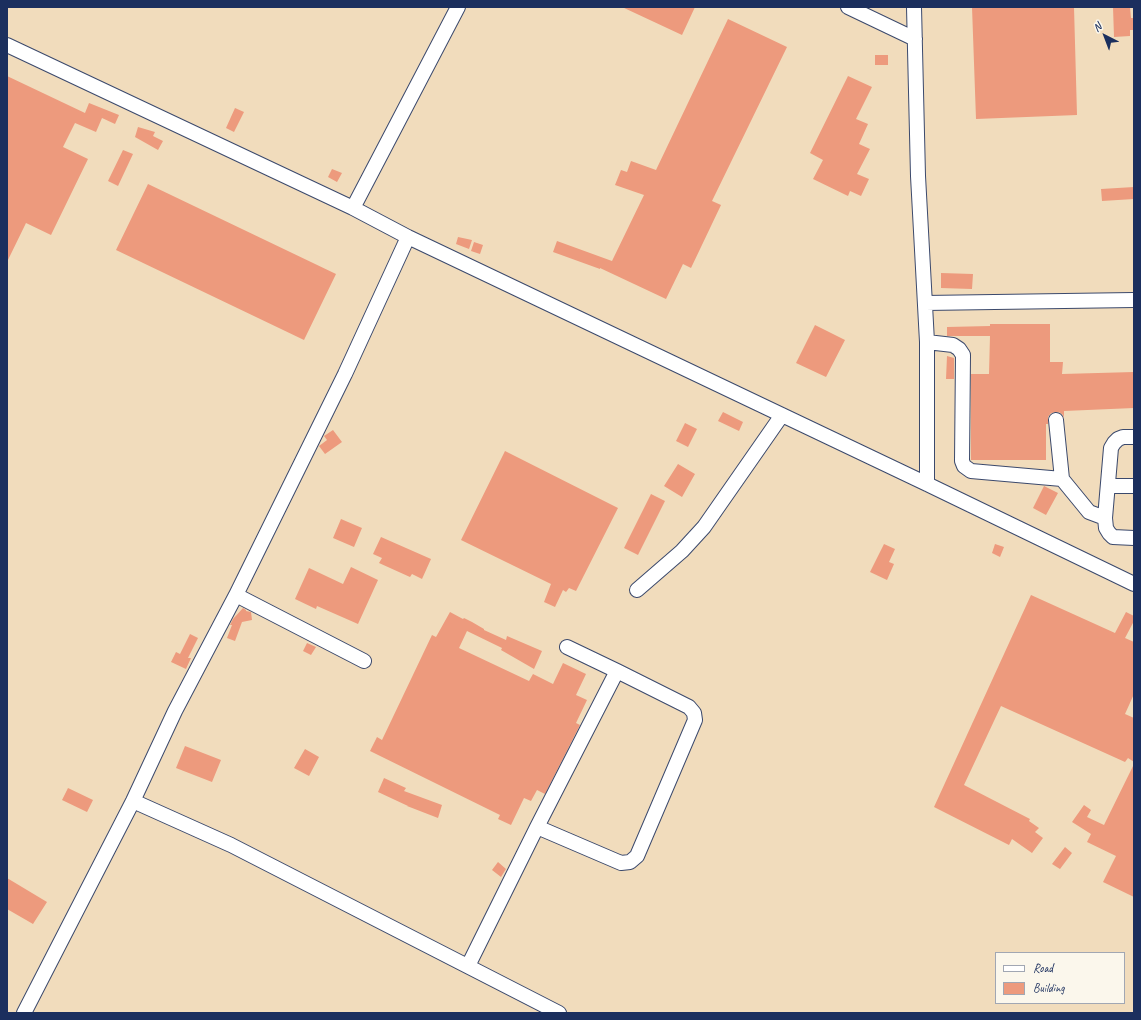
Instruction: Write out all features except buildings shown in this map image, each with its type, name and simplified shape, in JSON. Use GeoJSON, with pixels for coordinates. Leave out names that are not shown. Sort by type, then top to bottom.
{"type":"FeatureCollection","features":[{"type":"Feature","properties":{"kind":"street"},"geometry":{"type":"LineString","coordinates":[[353,208],[458,7]]}},
{"type":"Feature","properties":{"kind":"street"},"geometry":{"type":"LineString","coordinates":[[848,7],[915,39]]}},
{"type":"Feature","properties":{"kind":"street"},"geometry":{"type":"LineString","coordinates":[[914,7],[918,176],[927,342],[927,484]]}},
{"type":"Feature","properties":{"kind":"street"},"geometry":{"type":"LineString","coordinates":[[7,46],[353,208],[408,237],[1134,584]]}},
{"type":"Feature","properties":{"kind":"street"},"geometry":{"type":"LineString","coordinates":[[24,1013],[133,801],[175,711],[236,595],[345,374],[408,237]]}},
{"type":"Feature","properties":{"kind":"street"},"geometry":{"type":"LineString","coordinates":[[925,303],[1134,300]]}},
{"type":"Feature","properties":{"kind":"street"},"geometry":{"type":"LineString","coordinates":[[927,342],[953,345],[959,349],[963,355],[962,460],[964,466],[971,471],[1062,479]]}},
{"type":"Feature","properties":{"kind":"street"},"geometry":{"type":"LineString","coordinates":[[637,590],[682,551],[704,527],[782,415]]}},
{"type":"Feature","properties":{"kind":"street"},"geometry":{"type":"LineString","coordinates":[[1056,420],[1062,479],[1088,512],[1105,518]]}},
{"type":"Feature","properties":{"kind":"street"},"geometry":{"type":"LineString","coordinates":[[1134,437],[1123,437],[1114,443],[1111,448],[1105,518],[1106,528],[1113,537],[1134,538]]}},
{"type":"Feature","properties":{"kind":"street"},"geometry":{"type":"LineString","coordinates":[[1108,486],[1134,486]]}},
{"type":"Feature","properties":{"kind":"street"},"geometry":{"type":"LineString","coordinates":[[236,595],[364,661]]}},
{"type":"Feature","properties":{"kind":"street"},"geometry":{"type":"LineString","coordinates":[[537,827],[621,863],[630,862],[637,856],[695,720],[694,713],[689,707],[618,670],[567,647]]}},
{"type":"Feature","properties":{"kind":"street"},"geometry":{"type":"LineString","coordinates":[[468,966],[537,827],[618,670]]}},
{"type":"Feature","properties":{"kind":"street"},"geometry":{"type":"LineString","coordinates":[[133,801],[231,845],[559,1013]]}}]}
